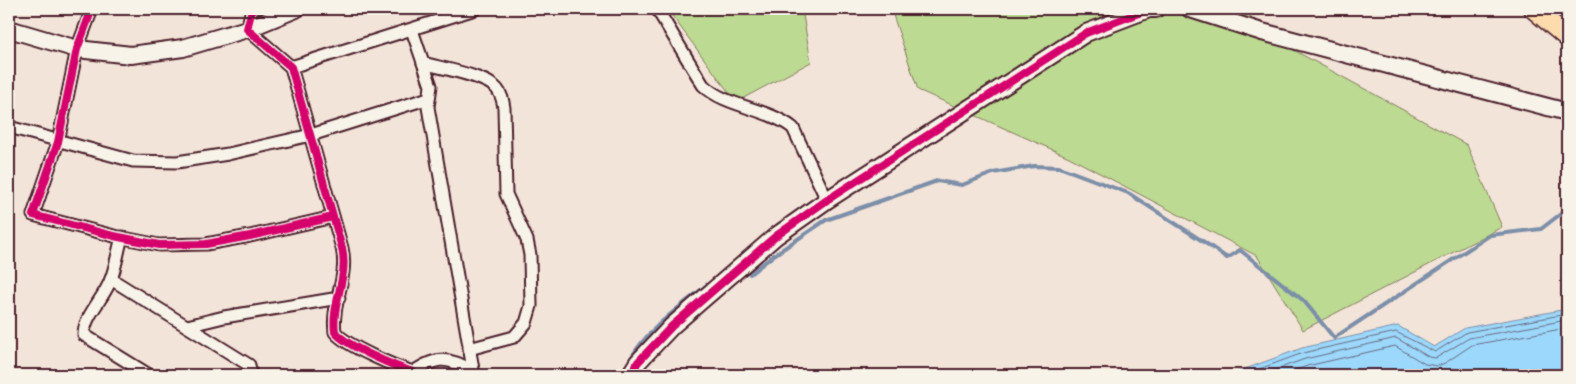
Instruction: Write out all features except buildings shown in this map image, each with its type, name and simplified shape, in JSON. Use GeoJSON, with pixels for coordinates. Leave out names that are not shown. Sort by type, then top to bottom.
{"type":"FeatureCollection","features":[{"type":"Feature","properties":{"kind":"main road"},"geometry":{"type":"LineString","coordinates":[[1534,9],[1567,37]]}},
{"type":"Feature","properties":{"kind":"street"},"geometry":{"type":"LineString","coordinates":[[92,9],[77,49],[58,142],[33,215],[122,238],[158,245],[206,244],[334,217]]}},
{"type":"Feature","properties":{"kind":"street"},"geometry":{"type":"LineString","coordinates":[[247,29],[252,9]]}},
{"type":"Feature","properties":{"kind":"street"},"geometry":{"type":"LineString","coordinates":[[9,29],[77,49],[131,55],[183,48],[247,29],[296,9]]}},
{"type":"Feature","properties":{"kind":"street"},"geometry":{"type":"LineString","coordinates":[[291,67],[412,30],[454,12],[475,9]]}},
{"type":"Feature","properties":{"kind":"street"},"geometry":{"type":"LineString","coordinates":[[657,9],[703,84],[710,92],[783,120],[794,128],[827,200]]}},
{"type":"Feature","properties":{"kind":"street"},"geometry":{"type":"LineString","coordinates":[[630,375],[638,362],[672,326],[776,236],[827,200],[1086,34],[1149,9],[1156,9]]}},
{"type":"Feature","properties":{"kind":"street"},"geometry":{"type":"LineString","coordinates":[[1190,9],[1262,32],[1567,112]]}},
{"type":"Feature","properties":{"kind":"street"},"geometry":{"type":"LineString","coordinates":[[247,29],[291,67],[311,135],[345,258],[335,319],[335,332],[411,374],[435,360],[444,359],[457,361],[473,373]]}},
{"type":"Feature","properties":{"kind":"street"},"geometry":{"type":"LineString","coordinates":[[412,30],[430,86],[428,107],[473,373]]}},
{"type":"Feature","properties":{"kind":"street"},"geometry":{"type":"LineString","coordinates":[[423,63],[487,80],[497,88],[502,96],[504,108],[506,194],[527,240],[530,255],[531,306],[526,323],[514,337],[469,349]]}},
{"type":"Feature","properties":{"kind":"street"},"geometry":{"type":"LineString","coordinates":[[9,127],[58,142],[133,161],[176,162],[228,154],[311,135],[429,98]]}},
{"type":"Feature","properties":{"kind":"street"},"geometry":{"type":"LineString","coordinates":[[122,238],[111,279],[84,326],[84,335],[149,375]]}},
{"type":"Feature","properties":{"kind":"street"},"geometry":{"type":"LineString","coordinates":[[111,279],[249,364],[251,375]]}},
{"type":"Feature","properties":{"kind":"street"},"geometry":{"type":"LineString","coordinates":[[187,326],[339,298]]}},
{"type":"Feature","properties":{"kind":"green space"},"geometry":{"type":"Polygon","coordinates":[[[667,9],[802,9],[811,62],[736,102],[667,9]]]}},
{"type":"Feature","properties":{"kind":"green space"},"geometry":{"type":"Polygon","coordinates":[[[891,9],[1255,9],[1246,24],[1467,145],[1502,227],[1303,330],[1257,256],[1069,157],[918,90],[891,9]]]}},
{"type":"Feature","properties":{"kind":"water"},"geometry":{"type":"Polygon","coordinates":[[[1567,309],[1567,375],[1229,375],[1302,348],[1398,326],[1434,347],[1465,328],[1567,309]]]}},
{"type":"Feature","properties":{"kind":"waterway"},"geometry":{"type":"LineString","coordinates":[[750,274],[774,255],[826,220],[937,181],[962,185],[993,173],[1034,166],[1059,167],[1128,193],[1227,258],[1240,250],[1304,301],[1334,338],[1490,235],[1541,229],[1567,209]]}},
{"type":"Feature","properties":{"kind":"waterway"},"geometry":{"type":"LineString","coordinates":[[630,360],[645,338],[655,328],[707,285]]}},
{"type":"Feature","properties":{"kind":"cycle path"},"geometry":{"type":"LineString","coordinates":[[92,9],[77,49],[58,142],[33,215],[114,236],[159,245],[206,244],[333,217]]}},
{"type":"Feature","properties":{"kind":"cycle path"},"geometry":{"type":"LineString","coordinates":[[252,9],[247,29],[291,67],[342,248],[344,259],[342,280],[335,311],[335,332],[341,338],[360,349],[395,366],[413,372]]}},
{"type":"Feature","properties":{"kind":"cycle path"},"geometry":{"type":"LineString","coordinates":[[630,375],[638,362],[672,326],[776,236],[827,200],[1086,33],[1149,9],[1156,9]]}}]}
